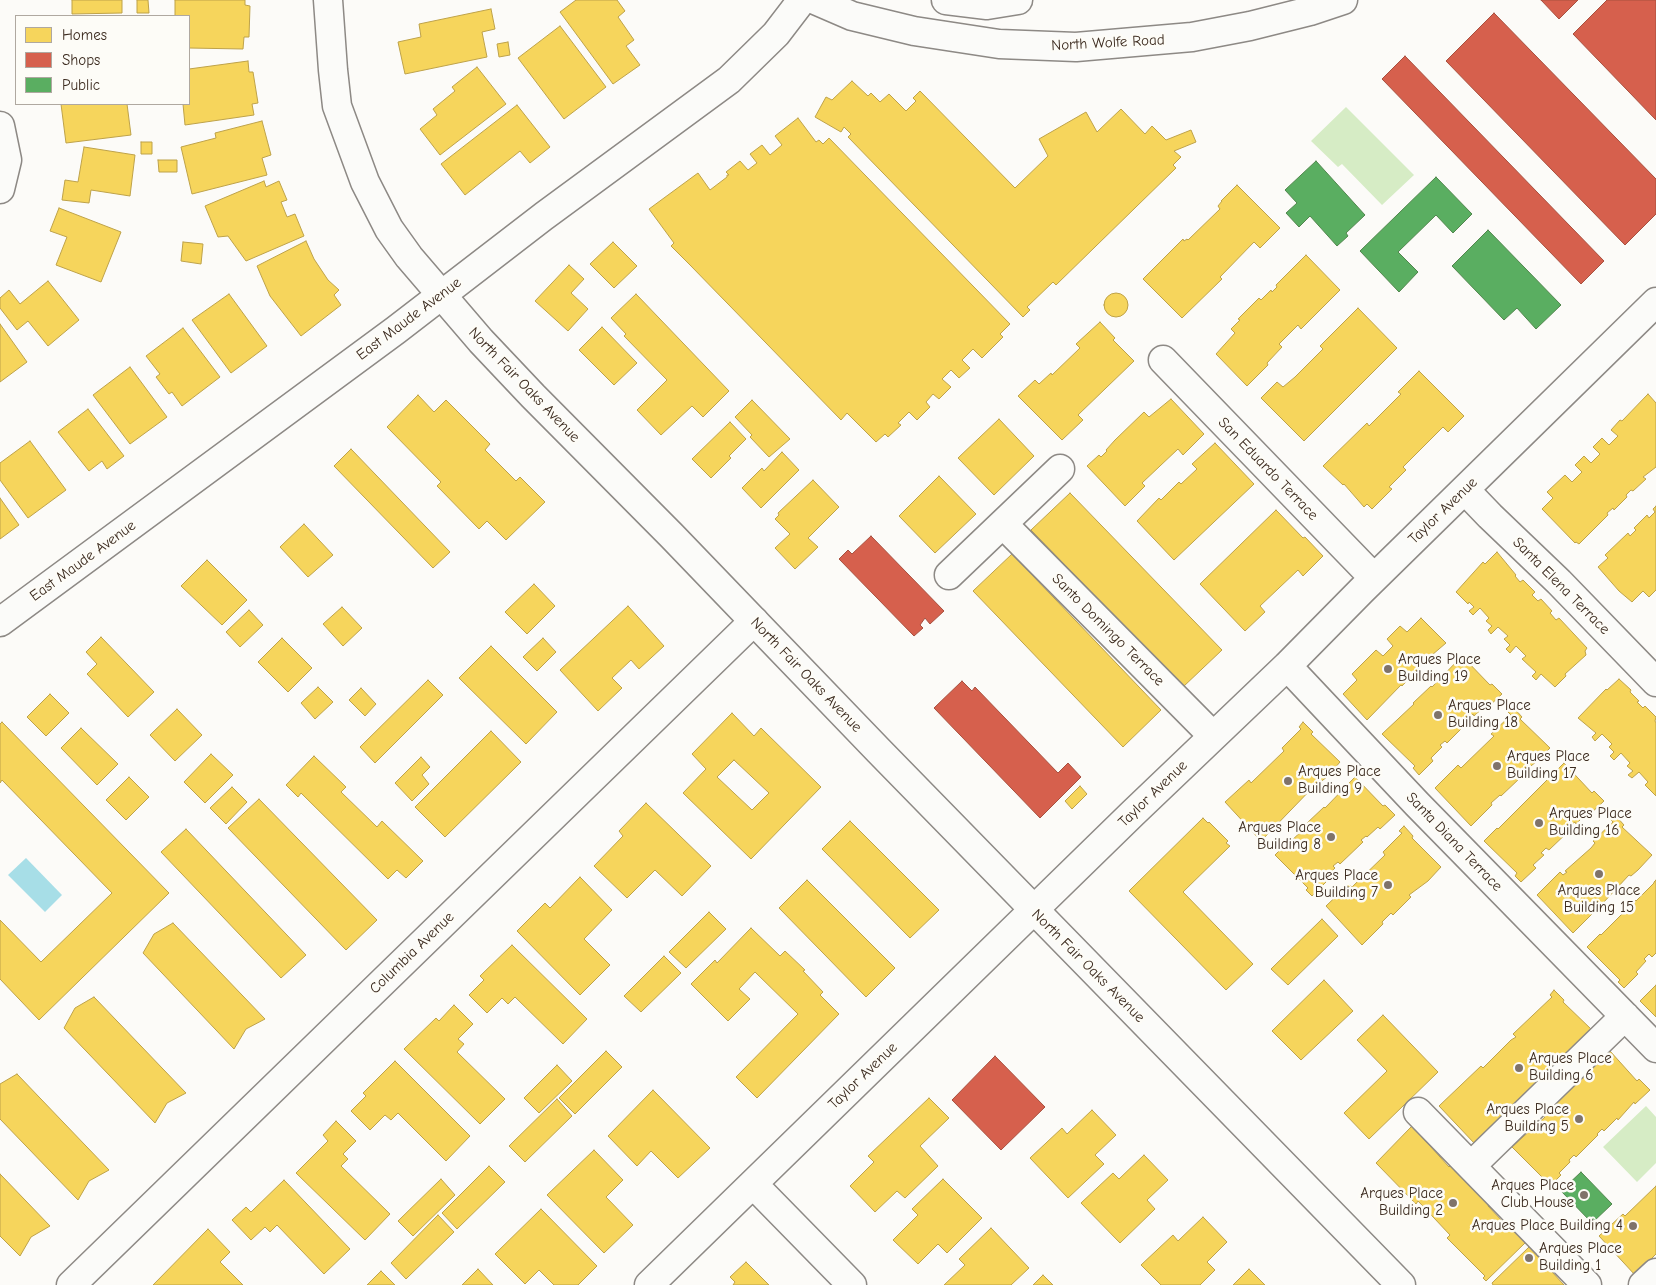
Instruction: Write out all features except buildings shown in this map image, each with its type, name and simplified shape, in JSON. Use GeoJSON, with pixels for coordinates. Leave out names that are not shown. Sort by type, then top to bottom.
{"type":"FeatureCollection","features":[{"type":"Feature","properties":{"kind":"street","name":"North Fair Oaks Avenue"},"geometry":{"type":"LineString","coordinates":[[328,0],[337,106],[365,182],[389,230],[441,296],[481,342],[1400,1285]]}},
{"type":"Feature","properties":{"kind":"street","name":"East Maude Avenue"},"geometry":{"type":"LineString","coordinates":[[0,622],[441,296],[544,216],[729,80],[776,34],[802,0]]}},
{"type":"Feature","properties":{"kind":"street","name":"North Wolfe Road"},"geometry":{"type":"LineString","coordinates":[[815,0],[852,16],[937,35],[999,44],[1076,47],[1192,37],[1258,24],[1310,11],[1343,0]]}},
{"type":"Feature","properties":{"kind":"street"},"geometry":{"type":"LineString","coordinates":[[946,0],[987,5],[1018,0]]}},
{"type":"Feature","properties":{"kind":"street"},"geometry":{"type":"LineString","coordinates":[[0,126],[7,160],[0,189]]}},
{"type":"Feature","properties":{"kind":"street","name":"Taylor Avenue"},"geometry":{"type":"LineString","coordinates":[[649,1285],[1212,736],[1287,666],[1374,578],[1656,302]]}},
{"type":"Feature","properties":{"kind":"street","name":"San Eduardo Terrace"},"geometry":{"type":"LineString","coordinates":[[1162,360],[1374,578]]}},
{"type":"Feature","properties":{"kind":"street"},"geometry":{"type":"LineString","coordinates":[[949,576],[1060,469]]}},
{"type":"Feature","properties":{"kind":"street","name":"Santa Elena Terrace"},"geometry":{"type":"LineString","coordinates":[[1465,490],[1559,582],[1656,682]]}},
{"type":"Feature","properties":{"kind":"street","name":"Santo Domingo Terrace"},"geometry":{"type":"LineString","coordinates":[[1003,524],[1212,736]]}},
{"type":"Feature","properties":{"kind":"street","name":"Columbia Avenue"},"geometry":{"type":"LineString","coordinates":[[71,1285],[754,621]]}},
{"type":"Feature","properties":{"kind":"street","name":"Santa Diana Terrace"},"geometry":{"type":"LineString","coordinates":[[1287,666],[1416,804],[1656,1048]]}},
{"type":"Feature","properties":{"kind":"street"},"geometry":{"type":"LineString","coordinates":[[1471,1166],[1625,1016]]}},
{"type":"Feature","properties":{"kind":"street"},"geometry":{"type":"LineString","coordinates":[[1418,1112],[1587,1285]]}},
{"type":"Feature","properties":{"kind":"street"},"geometry":{"type":"LineString","coordinates":[[753,1184],[852,1285]]}},
{"type":"Feature","properties":{"kind":"street"},"geometry":{"type":"LineString","coordinates":[[1644,1285],[1656,1273]]}},
{"type":"Feature","properties":{"kind":"green space"},"geometry":{"type":"Polygon","coordinates":[[[1346,107],[1414,175],[1382,205],[1342,164],[1338,167],[1311,141],[1346,107]]]}},
{"type":"Feature","properties":{"kind":"green space"},"geometry":{"type":"Polygon","coordinates":[[[1646,1106],[1656,1117],[1656,1163],[1637,1182],[1603,1147],[1646,1106]]]}},
{"type":"Feature","properties":{"kind":"water"},"geometry":{"type":"Polygon","coordinates":[[[26,858],[62,895],[45,912],[8,875],[26,858]]]}},
{"type":"Feature","properties":{"kind":"place","name":"Arques Place Building 19"},"geometry":{"type":"Point","coordinates":[1388,669]}},
{"type":"Feature","properties":{"kind":"place","name":"Arques Place Building 18"},"geometry":{"type":"Point","coordinates":[1438,715]}},
{"type":"Feature","properties":{"kind":"place","name":"Arques Place Building 17"},"geometry":{"type":"Point","coordinates":[1497,766]}},
{"type":"Feature","properties":{"kind":"place","name":"Arques Place Building 9"},"geometry":{"type":"Point","coordinates":[1288,781]}},
{"type":"Feature","properties":{"kind":"place","name":"Arques Place Building 16"},"geometry":{"type":"Point","coordinates":[1539,823]}},
{"type":"Feature","properties":{"kind":"place","name":"Arques Place Building 8"},"geometry":{"type":"Point","coordinates":[1331,837]}},
{"type":"Feature","properties":{"kind":"place","name":"Arques Place Building 15"},"geometry":{"type":"Point","coordinates":[1599,874]}},
{"type":"Feature","properties":{"kind":"place","name":"Arques Place Building 7"},"geometry":{"type":"Point","coordinates":[1388,885]}},
{"type":"Feature","properties":{"kind":"place","name":"Arques Place Building 6"},"geometry":{"type":"Point","coordinates":[1519,1068]}},
{"type":"Feature","properties":{"kind":"place","name":"Arques Place Building 5"},"geometry":{"type":"Point","coordinates":[1579,1119]}},
{"type":"Feature","properties":{"kind":"place","name":"Arques Place Club House"},"geometry":{"type":"Point","coordinates":[1584,1195]}},
{"type":"Feature","properties":{"kind":"place","name":"Arques Place Building 2"},"geometry":{"type":"Point","coordinates":[1453,1203]}},
{"type":"Feature","properties":{"kind":"place","name":"Arques Place Building 4"},"geometry":{"type":"Point","coordinates":[1633,1226]}},
{"type":"Feature","properties":{"kind":"place","name":"Arques Place Building 1"},"geometry":{"type":"Point","coordinates":[1529,1258]}}]}
